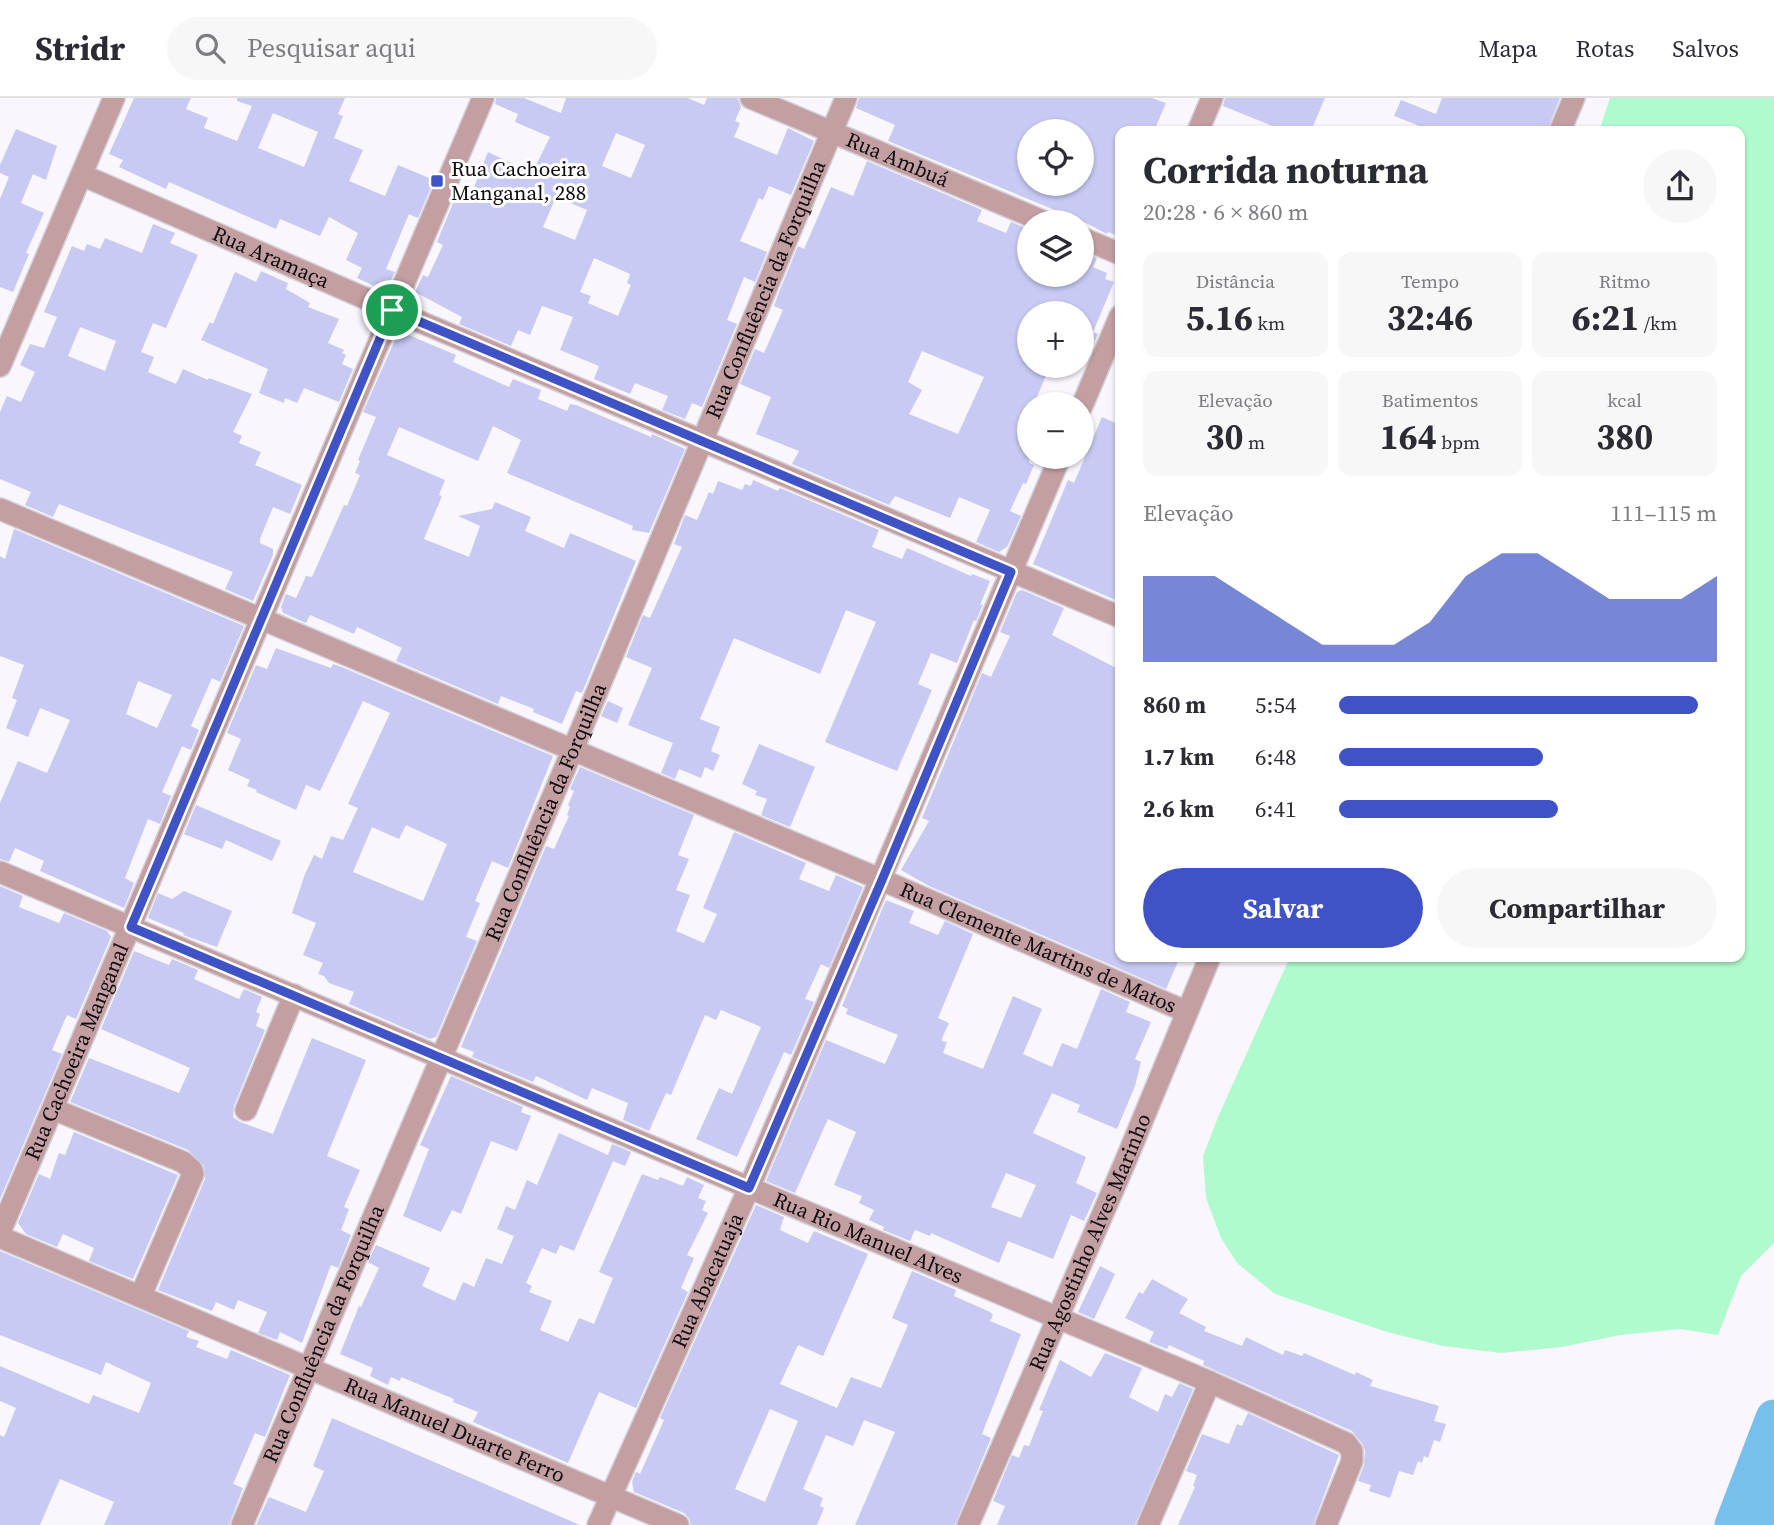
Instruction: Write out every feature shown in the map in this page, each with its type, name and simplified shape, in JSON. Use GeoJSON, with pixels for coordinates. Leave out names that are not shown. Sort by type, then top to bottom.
{"type":"FeatureCollection","features":[{"type":"Feature","properties":{"kind":"street"},"geometry":{"type":"LineString","coordinates":[[0,366],[114,98]]}},
{"type":"Feature","properties":{"kind":"street","name":"Rua Cachoeira Manganal"},"geometry":{"type":"LineString","coordinates":[[0,1234],[483,98]]}},
{"type":"Feature","properties":{"kind":"street","name":"Rua Ambuá"},"geometry":{"type":"LineString","coordinates":[[751,98],[1017,210]]}},
{"type":"Feature","properties":{"kind":"street","name":"Rua Confluência da Forquilha"},"geometry":{"type":"LineString","coordinates":[[242,1525],[573,750],[846,98]]}},
{"type":"Feature","properties":{"kind":"street"},"geometry":{"type":"LineString","coordinates":[[1200,126],[1212,98]]}},
{"type":"Feature","properties":{"kind":"street"},"geometry":{"type":"LineString","coordinates":[[1562,126],[1574,98]]}},
{"type":"Feature","properties":{"kind":"street","name":"Rua Aramaça"},"geometry":{"type":"LineString","coordinates":[[82,175],[392,310],[1115,615]]}},
{"type":"Feature","properties":{"kind":"street"},"geometry":{"type":"LineString","coordinates":[[1094,243],[1115,252]]}},
{"type":"Feature","properties":{"kind":"street"},"geometry":{"type":"LineString","coordinates":[[1088,392],[1115,328]]}},
{"type":"Feature","properties":{"kind":"street","name":"Rua Abacatuaja"},"geometry":{"type":"LineString","coordinates":[[598,1525],[749,1188],[1055,469]]}},
{"type":"Feature","properties":{"kind":"street","name":"Rua Clemente Martins de Matos"},"geometry":{"type":"LineString","coordinates":[[0,509],[262,617],[1187,1012]]}},
{"type":"Feature","properties":{"kind":"street","name":"Rua Rio Manuel Alves"},"geometry":{"type":"LineString","coordinates":[[0,873],[1210,1382],[1346,1443],[1352,1451],[1352,1461],[1326,1525]]}},
{"type":"Feature","properties":{"kind":"street","name":"Rua Agostinho Alves Marinho"},"geometry":{"type":"LineString","coordinates":[[968,1525],[1131,1149],[1208,962]]}},
{"type":"Feature","properties":{"kind":"street"},"geometry":{"type":"LineString","coordinates":[[246,1110],[294,995]]}},
{"type":"Feature","properties":{"kind":"street"},"geometry":{"type":"LineString","coordinates":[[53,1109],[183,1162],[192,1170],[141,1295]]}},
{"type":"Feature","properties":{"kind":"street","name":"Rua Manuel Duarte Ferro"},"geometry":{"type":"LineString","coordinates":[[0,1234],[678,1525]]}},
{"type":"Feature","properties":{"kind":"street"},"geometry":{"type":"LineString","coordinates":[[1148,1525],[1210,1382]]}},
{"type":"Feature","properties":{"kind":"green space"},"geometry":{"type":"Polygon","coordinates":[[[1610,98],[1774,98],[1774,1243],[1741,1276],[1718,1335],[1680,1329],[1620,1335],[1562,1347],[1501,1353],[1443,1346],[1387,1332],[1275,1294],[1237,1263],[1221,1238],[1206,1198],[1203,1156],[1288,962],[1745,962],[1745,126],[1601,126],[1610,98]]]}},
{"type":"Feature","properties":{"kind":"water"},"geometry":{"type":"Polygon","coordinates":[[[1774,1420],[1774,1525],[1735,1525],[1772,1424],[1774,1420]]]}},
{"type":"Feature","properties":{"kind":"building"},"geometry":{"type":"Polygon","coordinates":[[[134,98],[191,98],[186,109],[208,118],[204,128],[237,141],[252,106],[237,101],[237,98],[345,98],[338,114],[343,116],[334,138],[363,150],[349,181],[385,196],[398,165],[434,180],[418,218],[409,214],[386,269],[395,272],[383,290],[357,278],[362,268],[346,260],[358,233],[329,217],[320,236],[280,219],[276,229],[169,182],[166,189],[119,167],[123,160],[109,154],[134,98]],[[273,113],[258,148],[304,167],[318,132],[273,113]]]}},
{"type":"Feature","properties":{"kind":"building"},"geometry":{"type":"Polygon","coordinates":[[[496,98],[524,98],[561,113],[566,98],[688,98],[704,105],[707,98],[738,98],[741,107],[735,121],[740,123],[734,137],[777,155],[788,128],[814,141],[791,195],[769,186],[763,200],[759,198],[740,241],[767,252],[755,282],[744,277],[727,320],[737,324],[702,407],[692,403],[685,419],[662,410],[668,396],[635,383],[630,394],[594,379],[599,366],[560,350],[573,317],[542,306],[530,335],[518,330],[511,346],[459,324],[462,317],[415,292],[423,275],[428,277],[443,245],[437,242],[458,191],[471,195],[488,152],[532,173],[550,137],[515,122],[518,114],[495,104],[496,98]],[[616,133],[602,166],[631,178],[645,145],[616,133]],[[556,197],[543,227],[575,240],[587,210],[556,197]],[[594,258],[580,292],[591,296],[588,303],[618,316],[631,285],[627,283],[630,274],[594,258]]]}},
{"type":"Feature","properties":{"kind":"building"},"geometry":{"type":"Polygon","coordinates":[[[859,98],[1152,98],[1166,103],[1156,126],[1115,126],[1115,235],[1094,227],[1094,210],[1055,210],[1021,196],[1094,196],[1094,119],[1017,119],[1017,194],[888,141],[895,125],[856,108],[859,98]]]}},
{"type":"Feature","properties":{"kind":"building"},"geometry":{"type":"Polygon","coordinates":[[[1225,98],[1325,98],[1313,126],[1273,126],[1223,106],[1225,98]]]}},
{"type":"Feature","properties":{"kind":"building"},"geometry":{"type":"Polygon","coordinates":[[[1442,98],[1560,98],[1549,126],[1420,126],[1394,116],[1401,100],[1436,114],[1442,98]]]}},
{"type":"Feature","properties":{"kind":"building"},"geometry":{"type":"Polygon","coordinates":[[[16,129],[57,146],[46,180],[33,174],[21,203],[44,213],[26,253],[29,254],[13,292],[0,287],[0,199],[9,177],[0,173],[0,165],[16,129]]]}},
{"type":"Feature","properties":{"kind":"building"},"geometry":{"type":"Polygon","coordinates":[[[867,161],[982,210],[977,221],[1006,233],[1011,222],[1017,224],[1017,287],[1094,287],[1094,267],[1107,273],[1105,279],[1114,282],[1094,330],[1094,301],[1017,301],[1017,378],[1045,378],[1039,392],[1017,392],[1017,469],[1032,469],[1010,511],[1021,516],[1007,547],[999,552],[976,542],[990,510],[959,497],[950,518],[895,496],[889,505],[792,464],[799,451],[756,434],[771,397],[740,384],[755,349],[764,353],[783,310],[774,306],[779,292],[798,246],[804,249],[831,187],[853,196],[867,161]],[[922,351],[908,382],[922,390],[909,414],[958,434],[984,377],[922,351]]]}},
{"type":"Feature","properties":{"kind":"building"},"geometry":{"type":"Polygon","coordinates":[[[153,224],[175,233],[170,243],[198,255],[166,328],[153,323],[141,352],[154,357],[148,372],[176,384],[183,369],[252,394],[233,432],[242,436],[239,443],[261,452],[255,465],[302,485],[290,514],[273,507],[260,543],[273,549],[273,555],[253,601],[225,589],[233,572],[59,504],[53,517],[25,505],[31,492],[0,479],[0,412],[7,396],[21,402],[35,372],[20,365],[30,344],[44,348],[57,317],[44,312],[72,246],[84,251],[87,244],[100,249],[105,238],[142,253],[153,224]],[[80,327],[68,356],[105,371],[116,341],[80,327]]]}},
{"type":"Feature","properties":{"kind":"building"},"geometry":{"type":"Polygon","coordinates":[[[261,271],[288,283],[286,289],[310,303],[308,307],[339,319],[328,343],[344,350],[342,353],[346,355],[342,364],[353,369],[339,402],[304,388],[297,403],[285,398],[284,403],[259,393],[268,369],[201,340],[210,322],[213,324],[235,272],[256,282],[261,271]]]}},
{"type":"Feature","properties":{"kind":"building"},"geometry":{"type":"Polygon","coordinates":[[[399,331],[456,355],[453,362],[509,387],[513,379],[541,390],[538,399],[567,411],[570,404],[576,405],[685,449],[649,533],[632,530],[633,526],[507,473],[521,440],[493,426],[478,461],[399,427],[387,455],[445,480],[439,495],[442,496],[424,539],[469,557],[480,526],[458,516],[492,509],[495,502],[531,517],[525,531],[564,548],[570,533],[636,561],[582,693],[576,691],[562,724],[501,696],[498,704],[396,661],[402,648],[357,627],[354,634],[310,615],[306,623],[283,613],[281,607],[286,594],[296,598],[306,576],[312,577],[360,475],[355,473],[360,461],[358,460],[376,417],[363,412],[399,331]]]}},
{"type":"Feature","properties":{"kind":"building"},"geometry":{"type":"Polygon","coordinates":[[[1102,417],[1115,423],[1115,600],[1033,564],[1068,480],[1074,483],[1080,469],[1094,469],[1094,436],[1102,417]]]}},
{"type":"Feature","properties":{"kind":"building"},"geometry":{"type":"Polygon","coordinates":[[[753,480],[778,491],[780,488],[879,530],[872,547],[902,559],[907,548],[971,576],[972,574],[990,581],[957,663],[931,653],[918,684],[932,690],[897,771],[825,742],[876,622],[846,610],[820,674],[734,638],[700,719],[720,727],[711,751],[720,755],[713,771],[705,767],[701,778],[679,769],[675,779],[661,773],[673,743],[628,725],[652,668],[626,657],[643,615],[650,618],[682,547],[674,544],[685,515],[697,520],[709,492],[713,494],[718,481],[742,490],[745,484],[751,486],[753,480]]]}},
{"type":"Feature","properties":{"kind":"building"},"geometry":{"type":"Polygon","coordinates":[[[14,529],[244,626],[220,682],[212,678],[191,726],[199,730],[191,750],[182,746],[162,792],[171,796],[160,824],[148,819],[125,878],[134,883],[124,908],[40,871],[44,861],[15,848],[9,862],[0,859],[0,803],[18,761],[47,773],[70,720],[40,708],[28,737],[6,728],[17,700],[12,698],[24,665],[0,656],[0,556],[5,559],[14,529]],[[138,681],[126,714],[157,728],[172,695],[138,681]]]}},
{"type":"Feature","properties":{"kind":"building"},"geometry":{"type":"Polygon","coordinates":[[[1022,590],[1064,608],[1052,635],[1115,667],[1115,962],[1178,962],[1166,989],[929,886],[901,870],[929,821],[922,818],[982,673],[991,677],[1010,636],[1000,632],[1017,592],[1022,590]]]}},
{"type":"Feature","properties":{"kind":"building"},"geometry":{"type":"Polygon","coordinates":[[[276,648],[331,668],[333,664],[553,756],[508,868],[492,861],[475,901],[480,903],[466,937],[477,941],[436,1037],[430,1039],[349,1004],[354,992],[329,983],[324,976],[318,974],[323,963],[303,955],[316,923],[292,913],[314,855],[322,859],[331,836],[343,840],[358,808],[348,804],[390,713],[363,701],[320,791],[306,785],[296,810],[256,792],[257,790],[247,786],[250,780],[228,770],[241,739],[227,733],[256,665],[267,669],[276,648]],[[406,825],[399,839],[372,827],[353,872],[423,901],[447,844],[406,825]]]}},
{"type":"Feature","properties":{"kind":"building"},"geometry":{"type":"Polygon","coordinates":[[[608,701],[623,708],[617,723],[601,716],[608,701]]]}},
{"type":"Feature","properties":{"kind":"building"},"geometry":{"type":"Polygon","coordinates":[[[759,744],[815,767],[790,827],[761,815],[767,799],[755,795],[757,791],[742,784],[759,744]]]}},
{"type":"Feature","properties":{"kind":"building"},"geometry":{"type":"Polygon","coordinates":[[[580,767],[694,815],[678,855],[689,859],[676,890],[690,895],[676,931],[704,943],[717,914],[703,908],[734,832],[806,863],[799,879],[829,891],[836,875],[863,887],[829,968],[821,964],[805,999],[814,1002],[791,1055],[784,1052],[737,1157],[696,1139],[719,1088],[732,1094],[761,1027],[721,1010],[716,1020],[705,1015],[671,1095],[666,1093],[649,1131],[623,1120],[628,1103],[592,1088],[587,1100],[536,1076],[533,1082],[472,1057],[474,1052],[461,1047],[546,846],[554,849],[569,816],[568,805],[574,791],[570,789],[580,767]]]}},
{"type":"Feature","properties":{"kind":"building"},"geometry":{"type":"Polygon","coordinates":[[[196,805],[281,841],[272,861],[226,840],[222,849],[184,834],[196,805]]]}},
{"type":"Feature","properties":{"kind":"building"},"geometry":{"type":"Polygon","coordinates":[[[0,886],[23,896],[19,907],[59,923],[64,913],[107,931],[111,937],[76,1019],[67,1015],[52,1050],[62,1054],[0,1199],[0,886]]]}},
{"type":"Feature","properties":{"kind":"building"},"geometry":{"type":"Polygon","coordinates":[[[184,891],[232,911],[217,947],[183,935],[184,933],[148,918],[158,893],[172,899],[184,891]]]}},
{"type":"Feature","properties":{"kind":"building"},"geometry":{"type":"Polygon","coordinates":[[[886,900],[914,911],[909,923],[938,935],[945,921],[973,934],[938,1018],[949,1023],[942,1038],[942,1041],[947,1042],[943,1053],[983,1069],[1013,996],[1042,1009],[1023,1054],[1052,1067],[1062,1043],[1077,1049],[1101,989],[1130,1002],[1126,1012],[1151,1022],[1135,1059],[1141,1062],[1135,1086],[1117,1129],[1077,1112],[1080,1105],[1052,1093],[1033,1133],[1086,1157],[1076,1183],[1097,1193],[1084,1221],[1071,1215],[1053,1259],[1008,1241],[999,1263],[931,1233],[930,1236],[915,1230],[910,1241],[883,1230],[884,1227],[869,1220],[874,1210],[859,1203],[862,1196],[834,1185],[856,1132],[828,1119],[795,1193],[766,1181],[826,1040],[885,1064],[898,1035],[846,1014],[848,1009],[842,1006],[886,900]],[[1006,1173],[991,1207],[1021,1218],[1036,1185],[1006,1173]]]}},
{"type":"Feature","properties":{"kind":"building"},"geometry":{"type":"Polygon","coordinates":[[[134,951],[169,965],[172,959],[198,970],[194,979],[239,999],[244,989],[262,997],[256,1012],[260,1014],[256,1026],[265,1030],[234,1106],[233,1117],[240,1122],[273,1134],[312,1038],[366,1060],[327,1156],[360,1170],[344,1207],[349,1209],[341,1230],[351,1235],[338,1268],[331,1265],[302,1343],[280,1332],[277,1340],[258,1333],[267,1312],[238,1300],[234,1310],[216,1302],[212,1311],[158,1290],[205,1179],[204,1166],[188,1150],[70,1102],[89,1058],[179,1093],[190,1068],[101,1029],[134,951]]]}},
{"type":"Feature","properties":{"kind":"building"},"geometry":{"type":"Polygon","coordinates":[[[451,1076],[523,1107],[521,1112],[531,1116],[517,1151],[491,1141],[461,1214],[452,1210],[441,1232],[403,1216],[429,1149],[420,1145],[451,1076]]]}},
{"type":"Feature","properties":{"kind":"building"},"geometry":{"type":"Polygon","coordinates":[[[74,1132],[178,1175],[133,1279],[89,1261],[94,1248],[63,1234],[57,1247],[26,1234],[18,1223],[39,1174],[50,1179],[59,1153],[65,1155],[74,1132]]]}},
{"type":"Feature","properties":{"kind":"building"},"geometry":{"type":"Polygon","coordinates":[[[559,1133],[608,1155],[612,1144],[631,1152],[625,1166],[613,1161],[574,1251],[560,1245],[556,1254],[542,1248],[526,1283],[532,1286],[529,1292],[552,1301],[540,1330],[568,1342],[579,1318],[594,1324],[613,1278],[599,1272],[642,1174],[658,1180],[660,1177],[683,1186],[687,1177],[704,1185],[698,1198],[706,1201],[702,1210],[708,1213],[687,1255],[694,1258],[681,1288],[688,1292],[636,1408],[599,1392],[568,1463],[473,1422],[478,1412],[453,1402],[454,1399],[401,1377],[400,1381],[391,1377],[388,1385],[370,1376],[373,1368],[340,1354],[359,1306],[361,1307],[379,1268],[368,1262],[376,1245],[430,1268],[422,1286],[455,1301],[463,1282],[474,1287],[486,1258],[502,1264],[514,1236],[497,1229],[506,1206],[515,1210],[527,1180],[537,1185],[559,1133]]]}},
{"type":"Feature","properties":{"kind":"building"},"geometry":{"type":"Polygon","coordinates":[[[756,1205],[784,1217],[780,1230],[808,1243],[814,1231],[868,1254],[823,1356],[798,1345],[780,1384],[837,1408],[851,1377],[881,1388],[908,1325],[892,1318],[912,1271],[956,1290],[954,1296],[990,1312],[993,1315],[990,1321],[1021,1334],[982,1434],[991,1438],[955,1525],[855,1525],[895,1432],[864,1420],[853,1446],[826,1435],[803,1489],[823,1498],[820,1506],[824,1508],[817,1525],[691,1525],[684,1513],[634,1492],[632,1482],[636,1472],[640,1474],[664,1420],[660,1418],[756,1205]],[[770,1409],[735,1489],[765,1502],[798,1421],[770,1409]]]}},
{"type":"Feature","properties":{"kind":"building"},"geometry":{"type":"Polygon","coordinates":[[[0,1251],[189,1331],[186,1337],[199,1341],[196,1347],[227,1359],[231,1350],[290,1375],[265,1437],[255,1433],[233,1484],[243,1488],[229,1525],[104,1525],[114,1502],[60,1479],[40,1525],[0,1525],[0,1435],[4,1437],[16,1408],[0,1401],[0,1366],[89,1404],[93,1395],[139,1413],[151,1383],[106,1362],[101,1375],[0,1335],[0,1251]]]}},
{"type":"Feature","properties":{"kind":"building"},"geometry":{"type":"Polygon","coordinates":[[[1100,1266],[1115,1274],[1094,1319],[1078,1312],[1100,1266]]]}},
{"type":"Feature","properties":{"kind":"building"},"geometry":{"type":"Polygon","coordinates":[[[1152,1279],[1188,1299],[1179,1313],[1206,1327],[1204,1331],[1242,1346],[1246,1337],[1283,1355],[1285,1350],[1302,1356],[1304,1353],[1373,1380],[1370,1386],[1439,1406],[1434,1421],[1446,1424],[1440,1442],[1434,1440],[1428,1458],[1424,1456],[1422,1463],[1418,1461],[1413,1475],[1399,1471],[1390,1498],[1369,1491],[1371,1485],[1358,1481],[1364,1465],[1365,1451],[1352,1431],[1203,1365],[1204,1361],[1169,1345],[1167,1349],[1149,1342],[1154,1332],[1125,1318],[1139,1292],[1143,1294],[1152,1279]]]}},
{"type":"Feature","properties":{"kind":"building"},"geometry":{"type":"Polygon","coordinates":[[[1105,1353],[1142,1368],[1129,1397],[1158,1412],[1165,1394],[1172,1397],[1179,1383],[1193,1389],[1135,1525],[997,1525],[1005,1506],[993,1501],[1012,1455],[1019,1458],[1024,1445],[1029,1446],[1043,1411],[1039,1410],[1060,1360],[1091,1377],[1105,1353]]]}},
{"type":"Feature","properties":{"kind":"building"},"geometry":{"type":"Polygon","coordinates":[[[1248,1413],[1339,1455],[1313,1525],[1178,1525],[1195,1487],[1193,1486],[1197,1475],[1186,1471],[1202,1434],[1229,1444],[1237,1424],[1242,1426],[1248,1413]]]}},
{"type":"Feature","properties":{"kind":"building"},"geometry":{"type":"Polygon","coordinates":[[[332,1418],[580,1525],[256,1525],[269,1497],[306,1512],[324,1471],[313,1466],[332,1418]]]}},
{"type":"Feature","properties":{"kind":"waterway"},"geometry":{"type":"LineString","coordinates":[[1733,1525],[1774,1418]]}},
{"type":"Feature","properties":{"kind":"place","name":"Rua Cachoeira Manganal, 288"},"geometry":{"type":"Point","coordinates":[437,181]}},
{"type":"Feature","properties":{"kind":"route"},"geometry":{"type":"LineString","coordinates":[[392,310],[1011,572],[749,1188],[131,927],[392,310]]}}]}
